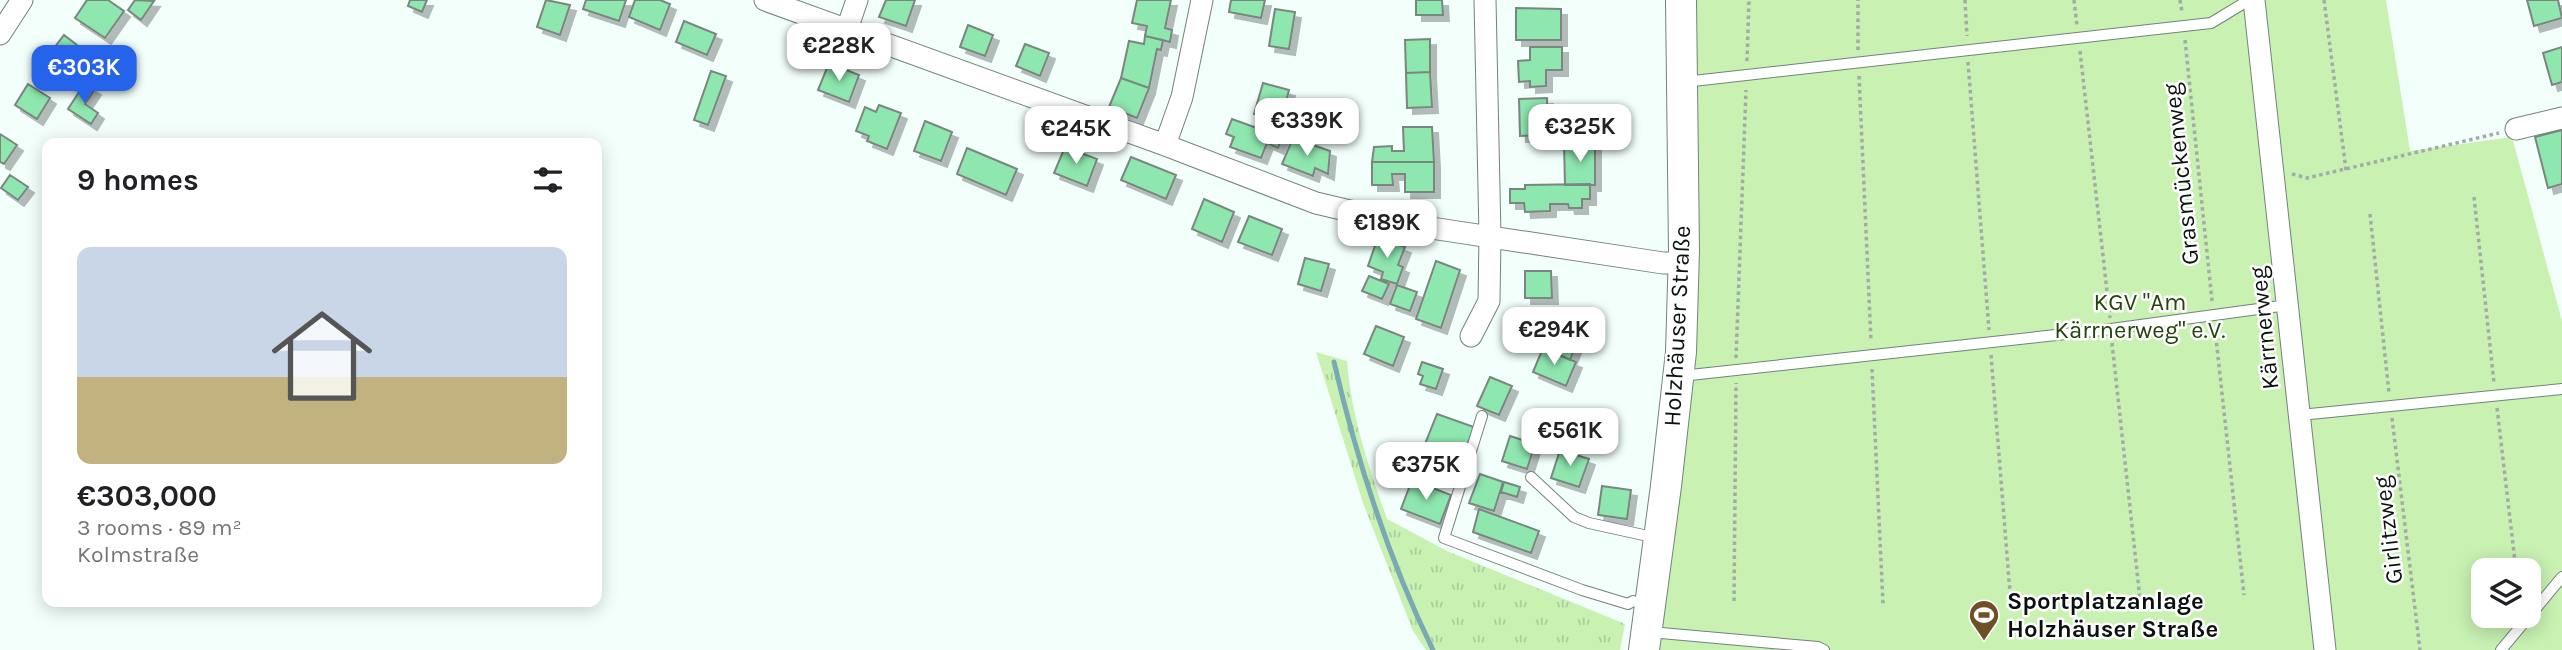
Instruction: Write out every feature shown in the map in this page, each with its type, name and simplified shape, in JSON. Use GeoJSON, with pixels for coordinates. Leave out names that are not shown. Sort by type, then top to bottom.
{"type":"FeatureCollection","features":[{"type":"Feature","properties":{"kind":"main road","name":"Holzhäuser Straße"},"geometry":{"type":"LineString","coordinates":[[1647,629],[1678,377],[1684,263],[1681,0]]}},
{"type":"Feature","properties":{"kind":"street"},"geometry":{"type":"LineString","coordinates":[[0,34],[22,0]]}},
{"type":"Feature","properties":{"kind":"street"},"geometry":{"type":"LineString","coordinates":[[765,0],[1165,145],[1315,203],[1405,224],[1663,263],[1684,263]]}},
{"type":"Feature","properties":{"kind":"street"},"geometry":{"type":"LineString","coordinates":[[847,29],[857,0]]}},
{"type":"Feature","properties":{"kind":"street"},"geometry":{"type":"LineString","coordinates":[[1165,145],[1182,97],[1202,0]]}},
{"type":"Feature","properties":{"kind":"street"},"geometry":{"type":"LineString","coordinates":[[1471,336],[1489,301],[1485,0]]}},
{"type":"Feature","properties":{"kind":"street","name":"Kärrnerweg"},"geometry":{"type":"LineString","coordinates":[[2254,0],[2325,650]]}},
{"type":"Feature","properties":{"kind":"street"},"geometry":{"type":"LineString","coordinates":[[2516,129],[2562,118]]}},
{"type":"Feature","properties":{"kind":"lane"},"geometry":{"type":"LineString","coordinates":[[1680,83],[2211,23],[2249,0]]}},
{"type":"Feature","properties":{"kind":"lane"},"geometry":{"type":"LineString","coordinates":[[1678,377],[2111,329],[2288,306]]}},
{"type":"Feature","properties":{"kind":"lane"},"geometry":{"type":"LineString","coordinates":[[2300,415],[2562,388]]}},
{"type":"Feature","properties":{"kind":"lane"},"geometry":{"type":"LineString","coordinates":[[1482,416],[1444,538],[1582,590],[1628,604],[1633,601],[1647,629],[1818,647],[1824,650]]}},
{"type":"Feature","properties":{"kind":"lane"},"geometry":{"type":"LineString","coordinates":[[1531,477],[1574,517],[1659,539]]}},
{"type":"Feature","properties":{"kind":"lane"},"geometry":{"type":"LineString","coordinates":[[2501,650],[2562,577]]}},
{"type":"Feature","properties":{"kind":"path"},"geometry":{"type":"LineString","coordinates":[[1734,601],[1736,369],[1749,0]]}},
{"type":"Feature","properties":{"kind":"path"},"geometry":{"type":"LineString","coordinates":[[1858,0],[1858,63],[1883,604]]}},
{"type":"Feature","properties":{"kind":"path"},"geometry":{"type":"LineString","coordinates":[[1965,0],[1967,51]]}},
{"type":"Feature","properties":{"kind":"path"},"geometry":{"type":"LineString","coordinates":[[2074,0],[2141,608]]}},
{"type":"Feature","properties":{"kind":"path","name":"Grasmückenweg"},"geometry":{"type":"LineString","coordinates":[[2180,0],[2244,595]]}},
{"type":"Feature","properties":{"kind":"path"},"geometry":{"type":"LineString","coordinates":[[2324,0],[2346,170]]}},
{"type":"Feature","properties":{"kind":"path"},"geometry":{"type":"LineString","coordinates":[[2273,169],[2307,178],[2516,129]]}},
{"type":"Feature","properties":{"kind":"path","name":"Girlitzweg"},"geometry":{"type":"LineString","coordinates":[[2370,214],[2420,650]]}},
{"type":"Feature","properties":{"kind":"green space","name":"KGV \"Am Kärrnerweg\" e.V."},"geometry":{"type":"Polygon","coordinates":[[[1692,0],[2386,0],[2410,151],[2512,137],[2562,321],[2562,650],[2329,650],[2327,632],[2312,635],[2314,650],[1654,650],[1692,0]]]}},
{"type":"Feature","properties":{"kind":"green space"},"geometry":{"type":"Polygon","coordinates":[[[1316,352],[1347,361],[1367,461],[1387,519],[1447,551],[1625,624],[1620,650],[1426,650],[1413,631],[1363,503],[1316,352]]]}},
{"type":"Feature","properties":{"kind":"building"},"geometry":{"type":"Polygon","coordinates":[[[87,0],[108,0],[124,11],[105,38],[75,18],[87,0]]]}},
{"type":"Feature","properties":{"kind":"building"},"geometry":{"type":"Polygon","coordinates":[[[135,0],[154,1],[141,20],[128,10],[135,0]]]}},
{"type":"Feature","properties":{"kind":"building"},"geometry":{"type":"Polygon","coordinates":[[[410,0],[427,0],[422,12],[408,6],[410,0]]]}},
{"type":"Feature","properties":{"kind":"building"},"geometry":{"type":"Polygon","coordinates":[[[546,0],[570,5],[560,35],[537,27],[546,0]]]}},
{"type":"Feature","properties":{"kind":"building"},"geometry":{"type":"Polygon","coordinates":[[[586,0],[626,0],[619,21],[583,9],[586,0]]]}},
{"type":"Feature","properties":{"kind":"building"},"geometry":{"type":"Polygon","coordinates":[[[635,0],[660,0],[670,4],[660,30],[629,17],[635,0]]]}},
{"type":"Feature","properties":{"kind":"building"},"geometry":{"type":"Polygon","coordinates":[[[886,0],[915,0],[906,26],[879,17],[886,0]]]}},
{"type":"Feature","properties":{"kind":"building"},"geometry":{"type":"Polygon","coordinates":[[[1137,0],[1171,0],[1165,28],[1172,30],[1170,42],[1145,36],[1147,26],[1132,23],[1137,0]]]}},
{"type":"Feature","properties":{"kind":"building"},"geometry":{"type":"Polygon","coordinates":[[[1231,0],[1265,0],[1261,18],[1229,12],[1231,0]]]}},
{"type":"Feature","properties":{"kind":"building"},"geometry":{"type":"Polygon","coordinates":[[[1416,0],[1442,0],[1443,15],[1416,15],[1416,0]]]}},
{"type":"Feature","properties":{"kind":"building"},"geometry":{"type":"Polygon","coordinates":[[[2527,0],[2558,0],[2562,18],[2534,26],[2527,0]]]}},
{"type":"Feature","properties":{"kind":"building"},"geometry":{"type":"Polygon","coordinates":[[[1516,8],[1561,9],[1561,40],[1516,40],[1516,8]]]}},
{"type":"Feature","properties":{"kind":"building"},"geometry":{"type":"Polygon","coordinates":[[[1275,9],[1295,12],[1289,49],[1269,46],[1275,9]]]}},
{"type":"Feature","properties":{"kind":"building"},"geometry":{"type":"Polygon","coordinates":[[[684,21],[716,34],[707,55],[676,42],[684,21]]]}},
{"type":"Feature","properties":{"kind":"building"},"geometry":{"type":"Polygon","coordinates":[[[968,25],[993,35],[985,56],[960,47],[968,25]]]}},
{"type":"Feature","properties":{"kind":"building"},"geometry":{"type":"Polygon","coordinates":[[[64,35],[98,61],[79,85],[45,60],[64,35]]]}},
{"type":"Feature","properties":{"kind":"building"},"geometry":{"type":"Polygon","coordinates":[[[1145,36],[1163,40],[1161,50],[1157,49],[1149,88],[1121,78],[1129,41],[1144,44],[1145,36]]]}},
{"type":"Feature","properties":{"kind":"building"},"geometry":{"type":"Polygon","coordinates":[[[1430,39],[1430,72],[1406,73],[1405,40],[1430,39]]]}},
{"type":"Feature","properties":{"kind":"building"},"geometry":{"type":"Polygon","coordinates":[[[1025,44],[1049,53],[1040,76],[1016,66],[1025,44]]]}},
{"type":"Feature","properties":{"kind":"building"},"geometry":{"type":"Polygon","coordinates":[[[1530,47],[1562,47],[1562,70],[1546,70],[1546,86],[1530,87],[1530,81],[1519,82],[1518,61],[1530,60],[1530,47]]]}},
{"type":"Feature","properties":{"kind":"building"},"geometry":{"type":"Polygon","coordinates":[[[2562,47],[2562,82],[2552,85],[2543,53],[2562,47]]]}},
{"type":"Feature","properties":{"kind":"building"},"geometry":{"type":"Polygon","coordinates":[[[829,63],[859,75],[849,102],[818,90],[829,63]]]}},
{"type":"Feature","properties":{"kind":"building"},"geometry":{"type":"Polygon","coordinates":[[[711,71],[726,76],[708,125],[694,120],[711,71]]]}},
{"type":"Feature","properties":{"kind":"building"},"geometry":{"type":"Polygon","coordinates":[[[1430,72],[1432,107],[1407,108],[1406,73],[1430,72]]]}},
{"type":"Feature","properties":{"kind":"building"},"geometry":{"type":"Polygon","coordinates":[[[1121,78],[1149,88],[1137,118],[1109,107],[1121,78]]]}},
{"type":"Feature","properties":{"kind":"building"},"geometry":{"type":"Polygon","coordinates":[[[85,83],[95,89],[85,104],[98,113],[91,124],[68,109],[85,83]]]}},
{"type":"Feature","properties":{"kind":"building"},"geometry":{"type":"Polygon","coordinates":[[[1263,83],[1289,90],[1281,121],[1254,114],[1263,83]]]}},
{"type":"Feature","properties":{"kind":"building"},"geometry":{"type":"Polygon","coordinates":[[[28,84],[50,98],[37,119],[15,105],[28,84]]]}},
{"type":"Feature","properties":{"kind":"building"},"geometry":{"type":"Polygon","coordinates":[[[1547,98],[1548,135],[1520,136],[1519,99],[1547,98]]]}},
{"type":"Feature","properties":{"kind":"building"},"geometry":{"type":"Polygon","coordinates":[[[879,105],[901,113],[887,149],[867,141],[869,136],[856,131],[865,107],[876,112],[879,105]]]}},
{"type":"Feature","properties":{"kind":"building"},"geometry":{"type":"Polygon","coordinates":[[[1232,119],[1265,131],[1268,124],[1285,130],[1278,148],[1267,143],[1261,158],[1230,147],[1234,137],[1226,134],[1232,119]]]}},
{"type":"Feature","properties":{"kind":"building"},"geometry":{"type":"Polygon","coordinates":[[[925,121],[952,132],[941,161],[914,151],[925,121]]]}},
{"type":"Feature","properties":{"kind":"building"},"geometry":{"type":"Polygon","coordinates":[[[1403,127],[1432,127],[1434,162],[1372,162],[1374,147],[1392,146],[1392,151],[1404,151],[1403,127]]]}},
{"type":"Feature","properties":{"kind":"building"},"geometry":{"type":"Polygon","coordinates":[[[2562,130],[2562,184],[2548,188],[2535,137],[2562,130]]]}},
{"type":"Feature","properties":{"kind":"building"},"geometry":{"type":"Polygon","coordinates":[[[0,134],[17,145],[4,164],[0,162],[0,134]]]}},
{"type":"Feature","properties":{"kind":"building"},"geometry":{"type":"Polygon","coordinates":[[[1293,138],[1330,151],[1328,174],[1315,168],[1313,176],[1282,164],[1293,138]]]}},
{"type":"Feature","properties":{"kind":"building"},"geometry":{"type":"Polygon","coordinates":[[[1564,143],[1595,143],[1595,185],[1565,185],[1564,143]]]}},
{"type":"Feature","properties":{"kind":"building"},"geometry":{"type":"Polygon","coordinates":[[[1065,147],[1097,159],[1087,186],[1054,173],[1065,147]]]}},
{"type":"Feature","properties":{"kind":"building"},"geometry":{"type":"Polygon","coordinates":[[[967,148],[1017,169],[1006,195],[957,174],[967,148]]]}},
{"type":"Feature","properties":{"kind":"building"},"geometry":{"type":"Polygon","coordinates":[[[1131,157],[1176,175],[1166,199],[1121,180],[1131,157]]]}},
{"type":"Feature","properties":{"kind":"building"},"geometry":{"type":"Polygon","coordinates":[[[1372,162],[1434,162],[1434,192],[1405,192],[1405,174],[1392,174],[1393,185],[1372,185],[1372,162]]]}},
{"type":"Feature","properties":{"kind":"building"},"geometry":{"type":"Polygon","coordinates":[[[10,175],[28,187],[18,200],[1,188],[10,175]]]}},
{"type":"Feature","properties":{"kind":"building"},"geometry":{"type":"Polygon","coordinates":[[[1590,184],[1590,199],[1582,199],[1582,208],[1569,208],[1568,204],[1550,204],[1550,211],[1525,212],[1524,203],[1510,203],[1510,189],[1525,189],[1525,185],[1590,184]]]}},
{"type":"Feature","properties":{"kind":"building"},"geometry":{"type":"Polygon","coordinates":[[[1204,199],[1234,212],[1222,242],[1192,229],[1204,199]]]}},
{"type":"Feature","properties":{"kind":"building"},"geometry":{"type":"Polygon","coordinates":[[[1249,216],[1282,229],[1272,255],[1238,242],[1249,216]]]}},
{"type":"Feature","properties":{"kind":"building"},"geometry":{"type":"Polygon","coordinates":[[[1378,237],[1405,247],[1398,265],[1403,267],[1397,284],[1381,279],[1383,272],[1368,266],[1378,237]]]}},
{"type":"Feature","properties":{"kind":"building"},"geometry":{"type":"Polygon","coordinates":[[[1305,258],[1329,264],[1321,291],[1298,284],[1305,258]]]}},
{"type":"Feature","properties":{"kind":"building"},"geometry":{"type":"Polygon","coordinates":[[[1436,261],[1460,270],[1441,328],[1416,319],[1436,261]]]}},
{"type":"Feature","properties":{"kind":"building"},"geometry":{"type":"Polygon","coordinates":[[[1525,271],[1551,271],[1552,298],[1525,298],[1525,271]]]}},
{"type":"Feature","properties":{"kind":"building"},"geometry":{"type":"Polygon","coordinates":[[[1369,276],[1389,284],[1382,299],[1362,291],[1369,276]]]}},
{"type":"Feature","properties":{"kind":"building"},"geometry":{"type":"Polygon","coordinates":[[[1397,285],[1417,292],[1410,311],[1390,304],[1397,285]]]}},
{"type":"Feature","properties":{"kind":"building"},"geometry":{"type":"Polygon","coordinates":[[[1556,317],[1583,328],[1570,360],[1543,348],[1556,317]]]}},
{"type":"Feature","properties":{"kind":"building"},"geometry":{"type":"Polygon","coordinates":[[[1376,326],[1404,337],[1393,366],[1364,354],[1376,326]]]}},
{"type":"Feature","properties":{"kind":"building"},"geometry":{"type":"Polygon","coordinates":[[[1543,348],[1576,362],[1566,386],[1533,372],[1543,348]]]}},
{"type":"Feature","properties":{"kind":"building"},"geometry":{"type":"Polygon","coordinates":[[[1422,362],[1443,369],[1436,389],[1420,384],[1423,376],[1418,374],[1422,362]]]}},
{"type":"Feature","properties":{"kind":"building"},"geometry":{"type":"Polygon","coordinates":[[[1490,377],[1512,386],[1499,415],[1477,406],[1490,377]]]}},
{"type":"Feature","properties":{"kind":"building"},"geometry":{"type":"Polygon","coordinates":[[[1437,414],[1474,427],[1460,463],[1423,449],[1437,414]]]}},
{"type":"Feature","properties":{"kind":"building"},"geometry":{"type":"Polygon","coordinates":[[[1510,436],[1535,444],[1527,469],[1502,461],[1510,436]]]}},
{"type":"Feature","properties":{"kind":"building"},"geometry":{"type":"Polygon","coordinates":[[[1560,450],[1589,459],[1579,487],[1551,478],[1560,450]]]}},
{"type":"Feature","properties":{"kind":"building"},"geometry":{"type":"Polygon","coordinates":[[[1480,474],[1503,482],[1494,511],[1469,503],[1480,474]]]}},
{"type":"Feature","properties":{"kind":"building"},"geometry":{"type":"Polygon","coordinates":[[[1412,480],[1451,495],[1440,524],[1401,509],[1412,480]]]}},
{"type":"Feature","properties":{"kind":"building"},"geometry":{"type":"Polygon","coordinates":[[[1504,482],[1520,487],[1517,497],[1501,492],[1504,482]]]}},
{"type":"Feature","properties":{"kind":"building"},"geometry":{"type":"Polygon","coordinates":[[[1602,486],[1631,490],[1627,519],[1598,515],[1602,486]]]}},
{"type":"Feature","properties":{"kind":"building"},"geometry":{"type":"Polygon","coordinates":[[[1479,509],[1539,531],[1531,553],[1473,532],[1479,509]]]}},
{"type":"Feature","properties":{"kind":"waterway"},"geometry":{"type":"LineString","coordinates":[[1334,362],[1375,509],[1433,650]]}},
{"type":"Feature","properties":{"kind":"place","name":"Sportplatzanlage Holzhäuser Straße"},"geometry":{"type":"Point","coordinates":[1984,642]}}]}
